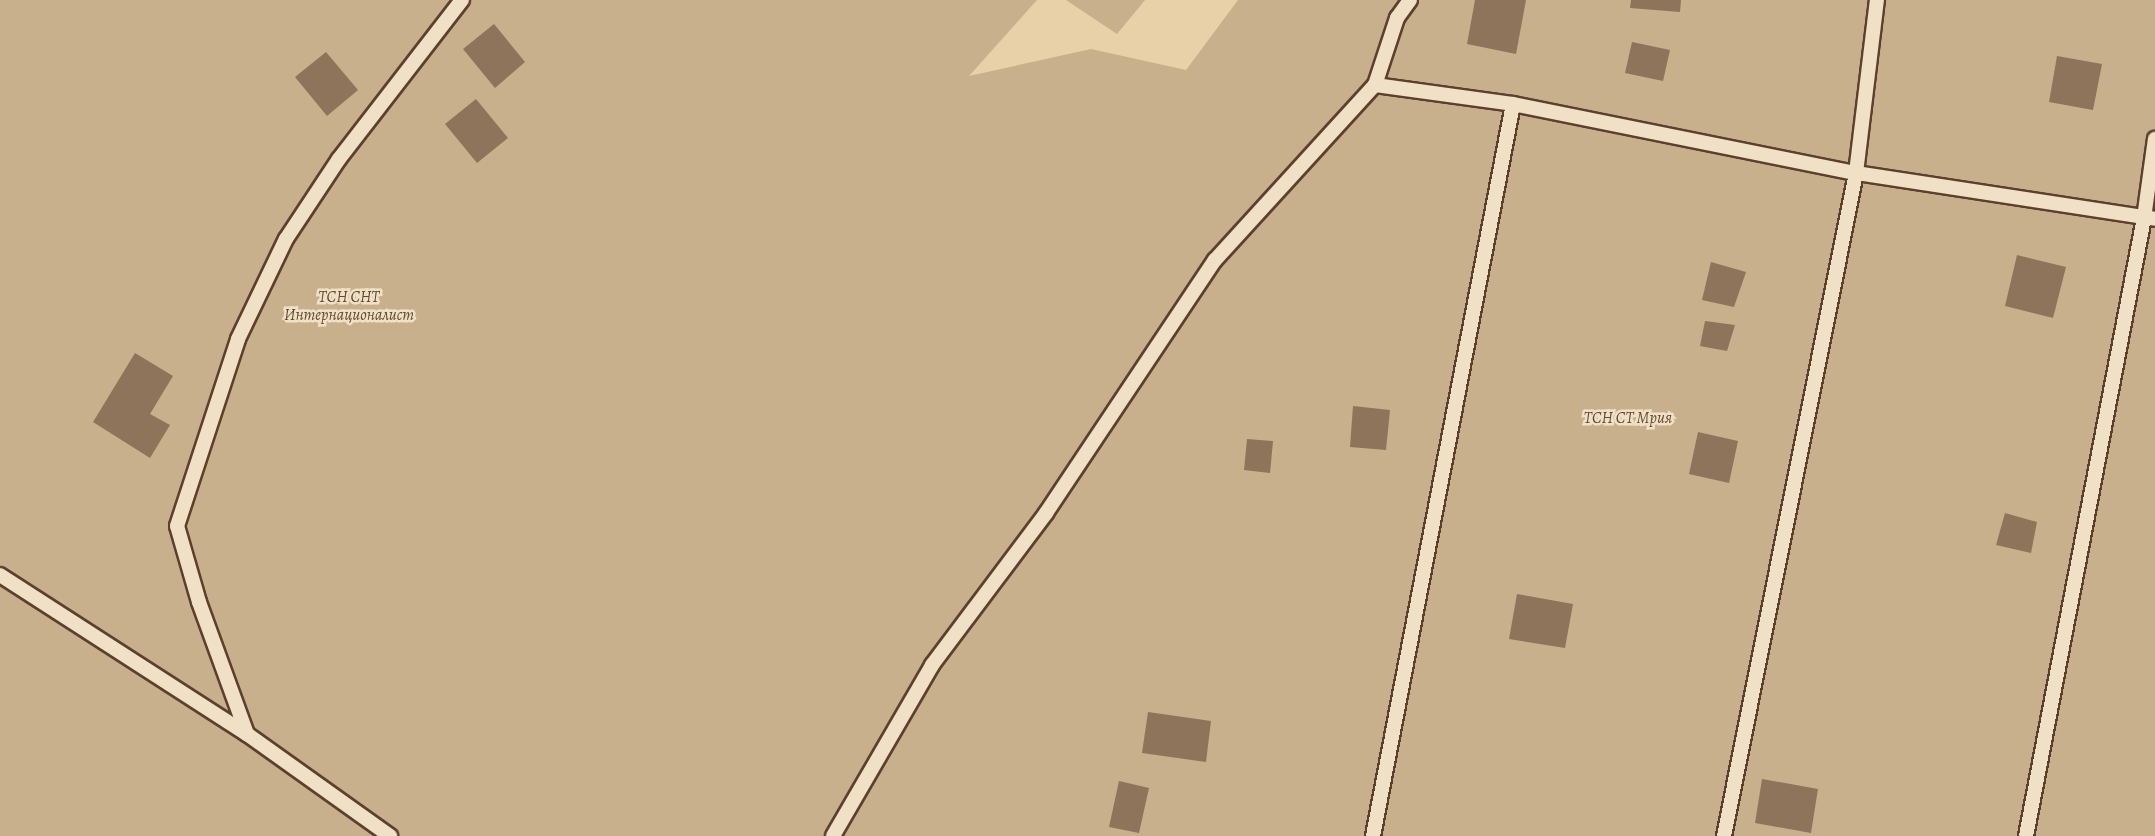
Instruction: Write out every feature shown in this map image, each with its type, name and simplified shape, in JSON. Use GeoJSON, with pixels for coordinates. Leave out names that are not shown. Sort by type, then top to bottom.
{"type":"FeatureCollection","features":[{"type":"Feature","properties":{"kind":"lane"},"geometry":{"type":"LineString","coordinates":[[247,734],[199,602],[177,526],[238,339],[286,239],[339,159],[462,0]]}},
{"type":"Feature","properties":{"kind":"lane"},"geometry":{"type":"LineString","coordinates":[[833,836],[932,665],[1046,513],[1215,260],[1375,85],[1397,18],[1410,0]]}},
{"type":"Feature","properties":{"kind":"lane"},"geometry":{"type":"LineString","coordinates":[[1724,836],[1856,173],[1877,0]]}},
{"type":"Feature","properties":{"kind":"lane"},"geometry":{"type":"LineString","coordinates":[[1375,85],[1513,104],[1856,173],[2150,219]]}},
{"type":"Feature","properties":{"kind":"lane"},"geometry":{"type":"LineString","coordinates":[[1373,836],[1513,104]]}},
{"type":"Feature","properties":{"kind":"lane"},"geometry":{"type":"LineString","coordinates":[[2026,836],[2150,219],[2155,139]]}},
{"type":"Feature","properties":{"kind":"lane"},"geometry":{"type":"LineString","coordinates":[[0,575],[247,734],[390,836]]}},
{"type":"Feature","properties":{"kind":"green space"},"geometry":{"type":"Polygon","coordinates":[[[0,0],[1037,0],[969,76],[1091,49],[1186,70],[1238,0],[2155,0],[2155,836],[0,836],[0,0]]]}},
{"type":"Feature","properties":{"kind":"green space"},"geometry":{"type":"Polygon","coordinates":[[[1066,0],[1145,0],[1117,34],[1066,0]]]}},
{"type":"Feature","properties":{"kind":"building"},"geometry":{"type":"Polygon","coordinates":[[[1475,0],[1526,0],[1516,54],[1467,44],[1475,0]]]}},
{"type":"Feature","properties":{"kind":"building"},"geometry":{"type":"Polygon","coordinates":[[[1631,0],[1681,0],[1680,12],[1630,8],[1631,0]]]}},
{"type":"Feature","properties":{"kind":"building"},"geometry":{"type":"Polygon","coordinates":[[[494,24],[525,62],[495,88],[463,49],[494,24]]]}},
{"type":"Feature","properties":{"kind":"building"},"geometry":{"type":"Polygon","coordinates":[[[1632,42],[1670,50],[1663,81],[1625,73],[1632,42]]]}},
{"type":"Feature","properties":{"kind":"building"},"geometry":{"type":"Polygon","coordinates":[[[326,52],[358,90],[327,116],[295,77],[326,52]]]}},
{"type":"Feature","properties":{"kind":"building"},"geometry":{"type":"Polygon","coordinates":[[[2057,56],[2102,64],[2093,110],[2049,102],[2057,56]]]}},
{"type":"Feature","properties":{"kind":"building"},"geometry":{"type":"Polygon","coordinates":[[[476,99],[508,138],[477,163],[445,124],[476,99]]]}},
{"type":"Feature","properties":{"kind":"building"},"geometry":{"type":"Polygon","coordinates":[[[2017,255],[2066,267],[2053,318],[2005,306],[2017,255]]]}},
{"type":"Feature","properties":{"kind":"building"},"geometry":{"type":"Polygon","coordinates":[[[1711,262],[1746,272],[1734,307],[1702,300],[1711,262]]]}},
{"type":"Feature","properties":{"kind":"building"},"geometry":{"type":"Polygon","coordinates":[[[1705,321],[1735,325],[1727,351],[1700,346],[1705,321]]]}},
{"type":"Feature","properties":{"kind":"building"},"geometry":{"type":"Polygon","coordinates":[[[135,353],[173,376],[150,414],[170,425],[150,458],[93,422],[135,353]]]}},
{"type":"Feature","properties":{"kind":"building"},"geometry":{"type":"Polygon","coordinates":[[[1353,406],[1390,410],[1386,450],[1350,447],[1353,406]]]}},
{"type":"Feature","properties":{"kind":"building"},"geometry":{"type":"Polygon","coordinates":[[[1698,432],[1738,441],[1729,483],[1689,474],[1698,432]]]}},
{"type":"Feature","properties":{"kind":"building"},"geometry":{"type":"Polygon","coordinates":[[[1247,439],[1273,441],[1270,473],[1244,470],[1247,439]]]}},
{"type":"Feature","properties":{"kind":"building"},"geometry":{"type":"Polygon","coordinates":[[[2005,513],[2037,522],[2031,553],[1996,545],[2005,513]]]}},
{"type":"Feature","properties":{"kind":"building"},"geometry":{"type":"Polygon","coordinates":[[[1517,594],[1573,604],[1565,648],[1509,639],[1517,594]]]}},
{"type":"Feature","properties":{"kind":"building"},"geometry":{"type":"Polygon","coordinates":[[[1148,712],[1211,721],[1206,762],[1142,753],[1148,712]]]}},
{"type":"Feature","properties":{"kind":"building"},"geometry":{"type":"Polygon","coordinates":[[[1762,779],[1818,789],[1811,833],[1755,823],[1762,779]]]}},
{"type":"Feature","properties":{"kind":"building"},"geometry":{"type":"Polygon","coordinates":[[[1119,781],[1149,788],[1139,833],[1109,827],[1119,781]]]}},
{"type":"Feature","properties":{"kind":"park label","name":"ТСН СНТ Интернационалист"},"geometry":{"type":"Point","coordinates":[349,306]}},
{"type":"Feature","properties":{"kind":"park label","name":"ТСН СТ Мрия"},"geometry":{"type":"Point","coordinates":[1628,418]}}]}
